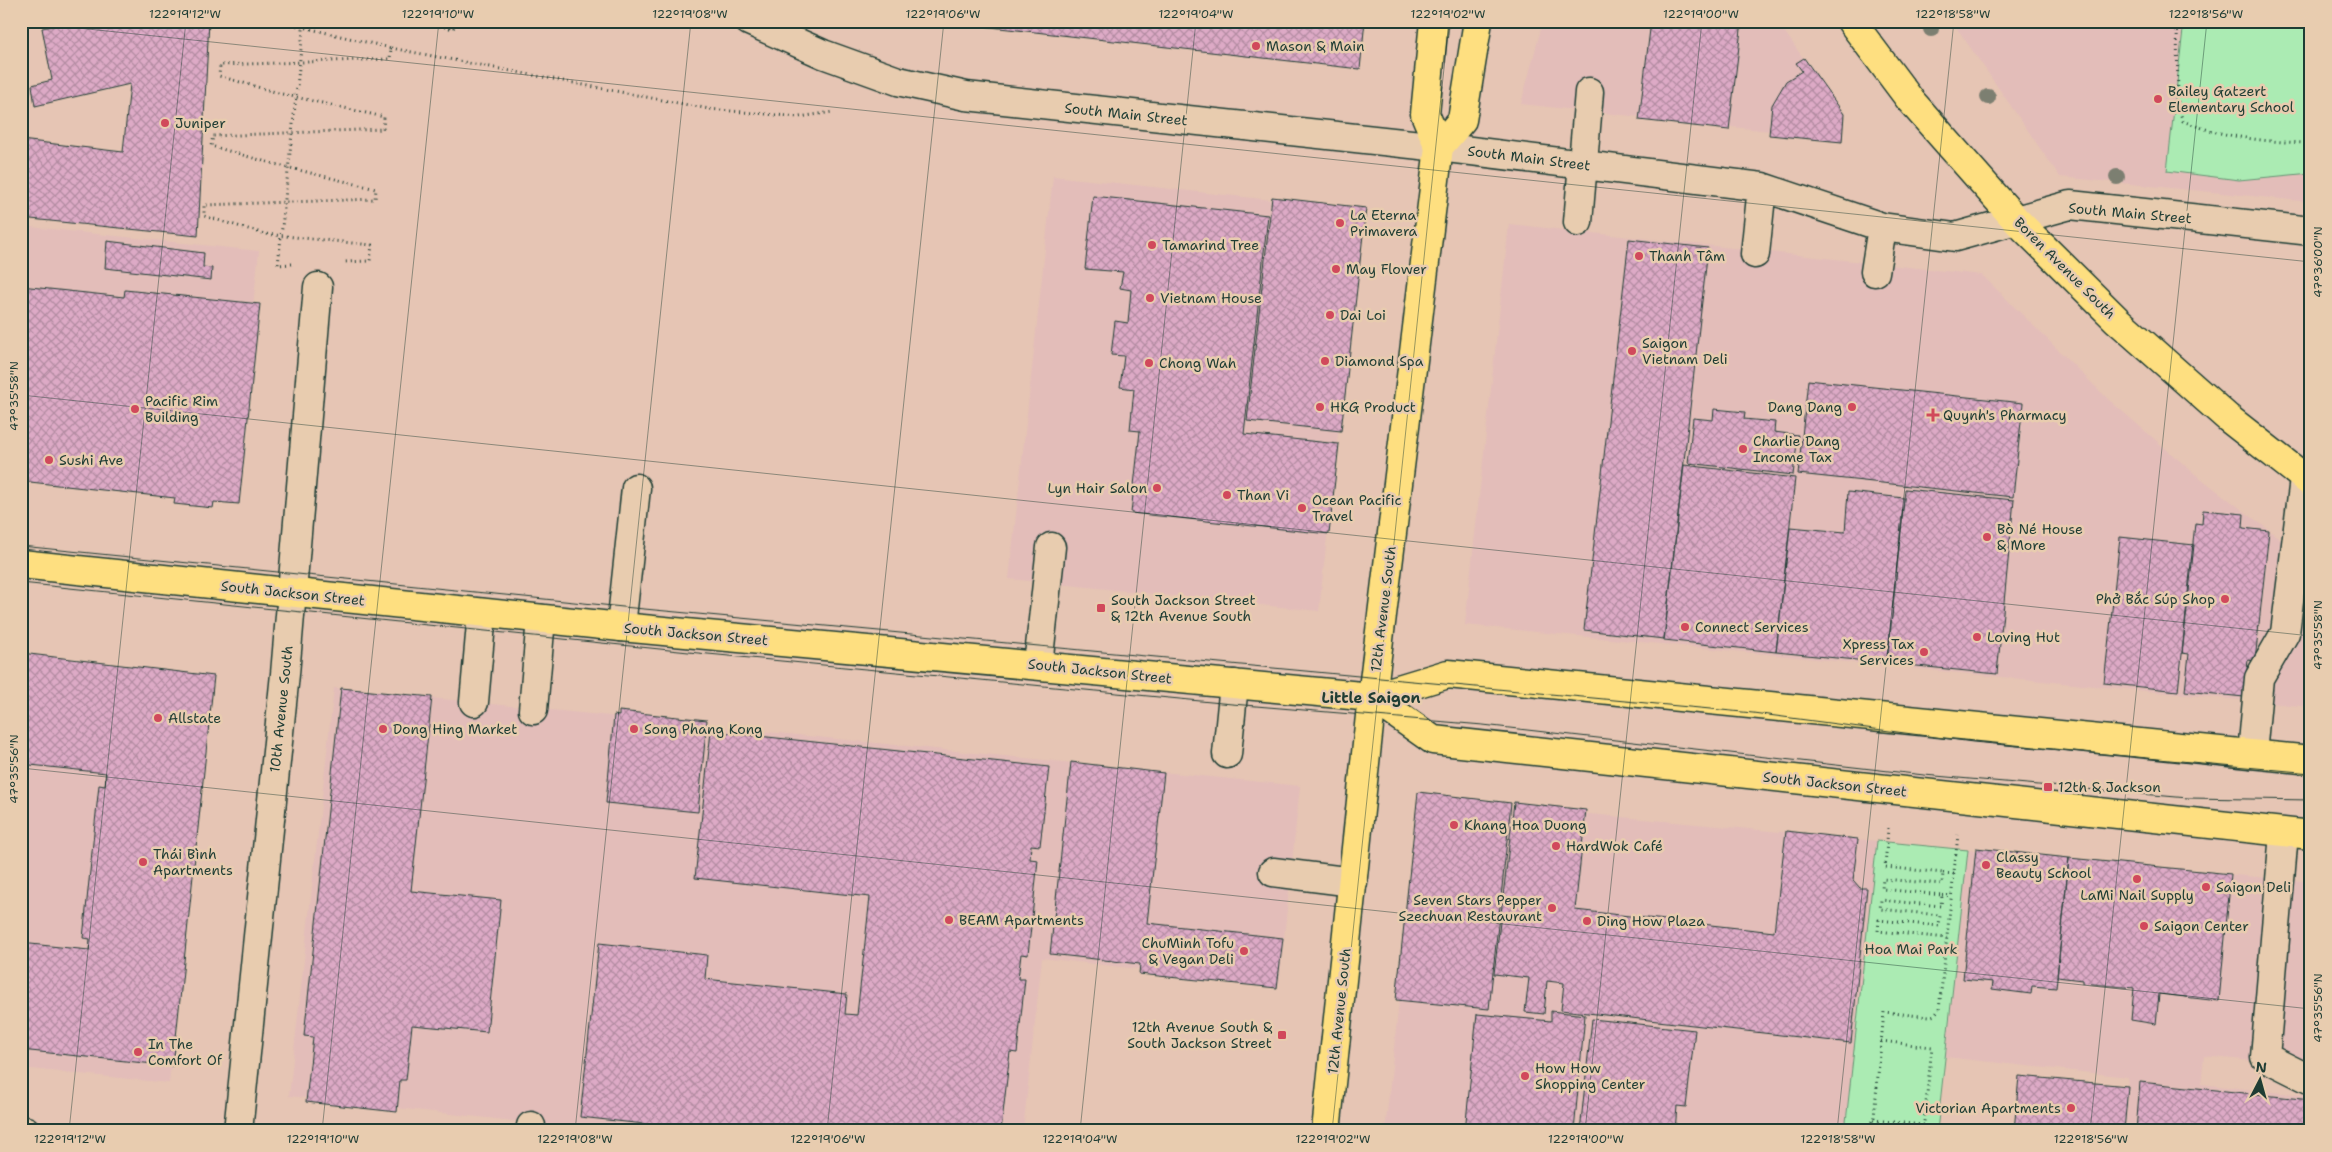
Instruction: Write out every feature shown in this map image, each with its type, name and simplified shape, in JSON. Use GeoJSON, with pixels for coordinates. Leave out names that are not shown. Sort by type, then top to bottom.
{"type":"FeatureCollection","features":[{"type":"Feature","properties":{"kind":"main road","name":"12th Avenue South"},"geometry":{"type":"LineString","coordinates":[[1326,1131],[1372,697],[1439,147],[1425,114],[1434,21]]}},
{"type":"Feature","properties":{"kind":"main road"},"geometry":{"type":"LineString","coordinates":[[1439,147],[1462,120],[1478,21]]}},
{"type":"Feature","properties":{"kind":"main road","name":"Boren Avenue South"},"geometry":{"type":"LineString","coordinates":[[1851,21],[1911,101],[2016,220],[2117,320],[2228,418],[2308,481]]}},
{"type":"Feature","properties":{"kind":"main road","name":"South Jackson Street"},"geometry":{"type":"LineString","coordinates":[[21,564],[621,627],[1372,697],[1448,674],[2311,760]]}},
{"type":"Feature","properties":{"kind":"main road","name":"South Jackson Street"},"geometry":{"type":"LineString","coordinates":[[1372,697],[1434,740],[2284,834],[2311,835]]}},
{"type":"Feature","properties":{"kind":"street","name":"South Main Street"},"geometry":{"type":"LineString","coordinates":[[749,21],[823,54],[898,81],[966,96],[1439,147],[1762,187],[1882,227],[1955,237],[2070,205],[2311,231]]}},
{"type":"Feature","properties":{"kind":"street"},"geometry":{"type":"LineString","coordinates":[[1578,222],[1589,92]]}},
{"type":"Feature","properties":{"kind":"street"},"geometry":{"type":"LineString","coordinates":[[1755,254],[1762,187]]}},
{"type":"Feature","properties":{"kind":"street"},"geometry":{"type":"LineString","coordinates":[[1875,272],[1882,227]]}},
{"type":"Feature","properties":{"kind":"street","name":"10th Avenue South"},"geometry":{"type":"LineString","coordinates":[[238,1131],[292,593],[318,287]]}},
{"type":"Feature","properties":{"kind":"street"},"geometry":{"type":"LineString","coordinates":[[2252,754],[2259,678],[2285,633],[2308,481]]}},
{"type":"Feature","properties":{"kind":"street"},"geometry":{"type":"LineString","coordinates":[[621,627],[636,488]]}},
{"type":"Feature","properties":{"kind":"street"},"geometry":{"type":"LineString","coordinates":[[1038,665],[1051,547]]}},
{"type":"Feature","properties":{"kind":"street"},"geometry":{"type":"LineString","coordinates":[[474,702],[482,612]]}},
{"type":"Feature","properties":{"kind":"street"},"geometry":{"type":"LineString","coordinates":[[533,710],[542,619]]}},
{"type":"Feature","properties":{"kind":"street"},"geometry":{"type":"LineString","coordinates":[[1227,754],[1234,684]]}},
{"type":"Feature","properties":{"kind":"street"},"geometry":{"type":"LineString","coordinates":[[2284,834],[2264,1057],[2311,1080]]}},
{"type":"Feature","properties":{"kind":"street"},"geometry":{"type":"LineString","coordinates":[[1273,872],[1353,882]]}},
{"type":"Feature","properties":{"kind":"street"},"geometry":{"type":"LineString","coordinates":[[21,1130],[26,1131]]}},
{"type":"Feature","properties":{"kind":"path"},"geometry":{"type":"LineString","coordinates":[[277,21],[391,48],[709,109],[799,117],[833,112]]}},
{"type":"Feature","properties":{"kind":"path"},"geometry":{"type":"LineString","coordinates":[[297,264],[278,265],[304,21]]}},
{"type":"Feature","properties":{"kind":"path"},"geometry":{"type":"LineString","coordinates":[[420,21],[453,29],[457,21]]}},
{"type":"Feature","properties":{"kind":"path"},"geometry":{"type":"LineString","coordinates":[[2177,21],[2178,107],[2183,121],[2226,136],[2251,140],[2311,143]]}},
{"type":"Feature","properties":{"kind":"path"},"geometry":{"type":"LineString","coordinates":[[336,262],[370,261],[372,245],[266,234],[204,216],[204,205],[375,199],[376,189],[288,168],[212,146],[213,136],[383,129],[384,118],[296,98],[219,76],[220,65],[390,59],[391,48]]}},
{"type":"Feature","properties":{"kind":"path"},"geometry":{"type":"LineString","coordinates":[[1888,828],[1885,868],[1954,874]]}},
{"type":"Feature","properties":{"kind":"path"},"geometry":{"type":"LineString","coordinates":[[1867,1131],[1873,1120],[1884,1012],[1929,1017],[1935,1015],[1939,1010],[1958,836]]}},
{"type":"Feature","properties":{"kind":"path"},"geometry":{"type":"LineString","coordinates":[[1943,873],[1942,884],[1883,879],[1882,889],[1952,896]]}},
{"type":"Feature","properties":{"kind":"path"},"geometry":{"type":"LineString","coordinates":[[1942,895],[1941,906],[1881,900],[1880,909],[1950,916]]}},
{"type":"Feature","properties":{"kind":"path"},"geometry":{"type":"LineString","coordinates":[[1940,915],[1939,926],[1879,920],[1878,931],[1947,938]]}},
{"type":"Feature","properties":{"kind":"path"},"geometry":{"type":"LineString","coordinates":[[1881,1041],[1932,1046],[1924,1131]]}},
{"type":"Feature","properties":{"kind":"path"},"geometry":{"type":"LineString","coordinates":[[1873,1120],[1924,1125]]}},
{"type":"Feature","properties":{"kind":"shaded area"},"geometry":{"type":"Polygon","coordinates":[[[1543,21],[1777,21],[1837,106],[1834,138],[1521,104],[1543,21]]]}},
{"type":"Feature","properties":{"kind":"shaded area","name":"Bailey Gatzert Elementary School"},"geometry":{"type":"Polygon","coordinates":[[[1952,21],[2311,21],[2311,202],[2060,177],[1952,21]]]}},
{"type":"Feature","properties":{"kind":"shaded area"},"geometry":{"type":"Polygon","coordinates":[[[1053,176],[1362,210],[1319,611],[1009,579],[1053,176]]]}},
{"type":"Feature","properties":{"kind":"shaded area"},"geometry":{"type":"Polygon","coordinates":[[[1509,224],[1982,275],[2108,399],[2195,474],[2311,562],[2311,707],[1465,625],[1509,224]]]}},
{"type":"Feature","properties":{"kind":"shaded area","name":"Pacific Rim Building"},"geometry":{"type":"Polygon","coordinates":[[[21,226],[259,251],[232,500],[21,479],[21,226]]]}},
{"type":"Feature","properties":{"kind":"shaded area","name":"Thái Bình Apartments"},"geometry":{"type":"Polygon","coordinates":[[[21,655],[214,675],[169,1083],[21,1068],[21,655]]]}},
{"type":"Feature","properties":{"kind":"shaded area"},"geometry":{"type":"Polygon","coordinates":[[[334,688],[1300,786],[1279,985],[1042,958],[1023,1131],[603,1131],[289,1096],[334,688]]]}},
{"type":"Feature","properties":{"kind":"shaded area"},"geometry":{"type":"Polygon","coordinates":[[[1421,798],[1877,841],[1845,1131],[1385,1131],[1421,798]]]}},
{"type":"Feature","properties":{"kind":"shaded area"},"geometry":{"type":"Polygon","coordinates":[[[1968,850],[2311,882],[2311,1067],[2204,1056],[2201,1084],[2311,1096],[2311,1131],[2122,1131],[2128,1077],[1945,1057],[1968,850]]]}},
{"type":"Feature","properties":{"kind":"green space"},"geometry":{"type":"Polygon","coordinates":[[[2184,21],[2311,21],[2311,173],[2239,180],[2167,171],[2184,21]]]}},
{"type":"Feature","properties":{"kind":"green space","name":"Hoa Mai Park"},"geometry":{"type":"Polygon","coordinates":[[[1877,841],[1968,850],[1937,1131],[1845,1131],[1877,841]]]}},
{"type":"Feature","properties":{"kind":"building","name":"Juniper"},"geometry":{"type":"Polygon","coordinates":[[[81,21],[209,21],[198,236],[21,218],[21,140],[123,152],[130,84],[35,106],[32,85],[52,80],[42,28],[81,21]]]}},
{"type":"Feature","properties":{"kind":"building","name":"Mason & Main"},"geometry":{"type":"Polygon","coordinates":[[[938,21],[1365,21],[1360,69],[938,21]]]}},
{"type":"Feature","properties":{"kind":"building"},"geometry":{"type":"Polygon","coordinates":[[[1651,21],[1742,21],[1729,130],[1639,120],[1651,21]]]}},
{"type":"Feature","properties":{"kind":"building"},"geometry":{"type":"Polygon","coordinates":[[[1804,58],[1844,114],[1842,142],[1769,135],[1772,105],[1786,81],[1802,71],[1796,63],[1804,58]]]}},
{"type":"Feature","properties":{"kind":"building"},"geometry":{"type":"Polygon","coordinates":[[[1093,196],[1268,215],[1244,434],[1339,444],[1329,534],[1131,513],[1140,431],[1130,430],[1134,389],[1120,387],[1124,356],[1111,355],[1115,321],[1128,323],[1131,290],[1120,288],[1123,272],[1085,269],[1093,196]]]}},
{"type":"Feature","properties":{"kind":"building"},"geometry":{"type":"Polygon","coordinates":[[[1272,197],[1366,208],[1341,431],[1247,421],[1272,197]]]}},
{"type":"Feature","properties":{"kind":"building"},"geometry":{"type":"Polygon","coordinates":[[[1629,239],[1708,248],[1664,639],[1584,630],[1629,239]]]}},
{"type":"Feature","properties":{"kind":"building"},"geometry":{"type":"Polygon","coordinates":[[[107,241],[204,253],[203,267],[212,268],[211,280],[105,268],[107,241]]]}},
{"type":"Feature","properties":{"kind":"building","name":"Pacific Rim Building"},"geometry":{"type":"Polygon","coordinates":[[[21,286],[124,297],[125,290],[260,304],[239,504],[214,502],[213,508],[174,504],[175,498],[21,481],[21,286]]]}},
{"type":"Feature","properties":{"kind":"building"},"geometry":{"type":"Polygon","coordinates":[[[1808,380],[2023,403],[2013,497],[1798,474],[1808,380]]]}},
{"type":"Feature","properties":{"kind":"building","name":"Charlie Dang Income Tax"},"geometry":{"type":"Polygon","coordinates":[[[1714,409],[1745,412],[1744,419],[1775,422],[1774,432],[1798,435],[1793,475],[1688,463],[1693,418],[1713,420],[1714,409]]]}},
{"type":"Feature","properties":{"kind":"building"},"geometry":{"type":"Polygon","coordinates":[[[1684,465],[1795,478],[1776,652],[1664,640],[1684,465]]]}},
{"type":"Feature","properties":{"kind":"building"},"geometry":{"type":"Polygon","coordinates":[[[1905,489],[2014,500],[1997,674],[1887,663],[1905,489]]]}},
{"type":"Feature","properties":{"kind":"building"},"geometry":{"type":"Polygon","coordinates":[[[1848,492],[1904,498],[1887,663],[1776,652],[1790,527],[1845,532],[1848,492]]]}},
{"type":"Feature","properties":{"kind":"building","name":"Phở Bắc Súp Shop"},"geometry":{"type":"Polygon","coordinates":[[[2203,510],[2244,514],[2243,528],[2269,531],[2255,661],[2248,660],[2244,697],[2185,691],[2189,654],[2182,653],[2195,523],[2202,524],[2203,510]]]}},
{"type":"Feature","properties":{"kind":"building"},"geometry":{"type":"Polygon","coordinates":[[[2120,537],[2194,545],[2178,691],[2104,683],[2120,537]]]}},
{"type":"Feature","properties":{"kind":"building","name":"Thái Bình Apartments"},"geometry":{"type":"Polygon","coordinates":[[[21,653],[214,676],[173,1066],[21,1050],[21,943],[89,950],[90,939],[83,938],[99,785],[105,786],[106,773],[21,764],[21,653]]]}},
{"type":"Feature","properties":{"kind":"building"},"geometry":{"type":"Polygon","coordinates":[[[341,688],[432,697],[411,891],[501,900],[487,1032],[412,1025],[406,1080],[400,1080],[397,1112],[306,1102],[313,1037],[304,1036],[341,688]]]}},
{"type":"Feature","properties":{"kind":"building"},"geometry":{"type":"Polygon","coordinates":[[[619,711],[707,720],[698,812],[606,803],[614,715],[619,716],[619,711]]]}},
{"type":"Feature","properties":{"kind":"building","name":"BEAM Apartments"},"geometry":{"type":"Polygon","coordinates":[[[711,731],[1049,767],[1040,846],[1031,845],[1030,859],[1038,860],[1028,955],[1021,954],[1018,979],[1025,979],[1017,1053],[1010,1052],[1001,1131],[708,1131],[580,1117],[599,943],[707,955],[705,979],[847,994],[845,1014],[857,1015],[870,897],[695,878],[711,731]]]}},
{"type":"Feature","properties":{"kind":"building"},"geometry":{"type":"Polygon","coordinates":[[[1071,762],[1164,773],[1147,923],[1283,938],[1277,988],[1139,974],[1140,964],[1050,954],[1071,762]]]}},
{"type":"Feature","properties":{"kind":"building"},"geometry":{"type":"Polygon","coordinates":[[[1418,792],[1511,803],[1489,1009],[1396,1000],[1418,792]]]}},
{"type":"Feature","properties":{"kind":"building","name":"Ding How Plaza"},"geometry":{"type":"Polygon","coordinates":[[[1514,802],[1586,810],[1575,910],[1774,932],[1786,831],[1858,839],[1853,880],[1860,888],[1867,888],[1851,1043],[1561,1010],[1564,983],[1547,981],[1544,1014],[1525,1012],[1529,978],[1494,974],[1514,802]]]}},
{"type":"Feature","properties":{"kind":"building"},"geometry":{"type":"Polygon","coordinates":[[[1976,848],[2069,858],[2056,988],[2032,986],[2031,994],[1992,989],[1993,982],[1963,979],[1976,848]]]}},
{"type":"Feature","properties":{"kind":"building","name":"Saigon Center"},"geometry":{"type":"Polygon","coordinates":[[[2069,858],[2231,874],[2219,1001],[2159,994],[2156,1024],[2131,1020],[2134,988],[2082,983],[2082,980],[2057,977],[2069,858]]]}},
{"type":"Feature","properties":{"kind":"building","name":"How How Shopping Center"},"geometry":{"type":"Polygon","coordinates":[[[1551,1011],[1585,1015],[1574,1131],[1465,1131],[1477,1014],[1551,1021],[1551,1011]]]}},
{"type":"Feature","properties":{"kind":"building"},"geometry":{"type":"Polygon","coordinates":[[[1592,1019],[1695,1030],[1686,1107],[1677,1106],[1675,1131],[1580,1131],[1592,1019]]]}},
{"type":"Feature","properties":{"kind":"building","name":"Victorian Apartments"},"geometry":{"type":"Polygon","coordinates":[[[2019,1076],[2128,1086],[2124,1131],[2014,1131],[2019,1076]]]}},
{"type":"Feature","properties":{"kind":"building"},"geometry":{"type":"Polygon","coordinates":[[[2140,1082],[2311,1100],[2311,1131],[2136,1131],[2140,1082]]]}},
{"type":"Feature","properties":{"kind":"tram line"},"geometry":{"type":"LineString","coordinates":[[21,546],[623,607],[1753,713],[1973,742],[2311,773]]}},
{"type":"Feature","properties":{"kind":"tram line"},"geometry":{"type":"LineString","coordinates":[[21,583],[708,654],[1232,704],[1483,725],[1924,775],[2188,798],[2311,800]]}},
{"type":"Feature","properties":{"kind":"place","name":"Mason & Main"},"geometry":{"type":"Point","coordinates":[1256,46]}},
{"type":"Feature","properties":{"kind":"place","name":"Bailey Gatzert Elementary School"},"geometry":{"type":"Point","coordinates":[2158,99]}},
{"type":"Feature","properties":{"kind":"place","name":"Juniper"},"geometry":{"type":"Point","coordinates":[165,123]}},
{"type":"Feature","properties":{"kind":"place","name":"La Eterna Primavera"},"geometry":{"type":"Point","coordinates":[1340,223]}},
{"type":"Feature","properties":{"kind":"place","name":"Tamarind Tree"},"geometry":{"type":"Point","coordinates":[1152,245]}},
{"type":"Feature","properties":{"kind":"place","name":"Thanh Tâm"},"geometry":{"type":"Point","coordinates":[1639,256]}},
{"type":"Feature","properties":{"kind":"place","name":"May Flower"},"geometry":{"type":"Point","coordinates":[1336,269]}},
{"type":"Feature","properties":{"kind":"place","name":"Vietnam House"},"geometry":{"type":"Point","coordinates":[1150,298]}},
{"type":"Feature","properties":{"kind":"place","name":"Dai Loi"},"geometry":{"type":"Point","coordinates":[1330,315]}},
{"type":"Feature","properties":{"kind":"place","name":"Saigon Vietnam Deli"},"geometry":{"type":"Point","coordinates":[1632,351]}},
{"type":"Feature","properties":{"kind":"place","name":"Diamond Spa"},"geometry":{"type":"Point","coordinates":[1325,361]}},
{"type":"Feature","properties":{"kind":"place","name":"Chong Wah"},"geometry":{"type":"Point","coordinates":[1149,363]}},
{"type":"Feature","properties":{"kind":"place","name":"HKG Product"},"geometry":{"type":"Point","coordinates":[1320,407]}},
{"type":"Feature","properties":{"kind":"place","name":"Dang Dang"},"geometry":{"type":"Point","coordinates":[1852,407]}},
{"type":"Feature","properties":{"kind":"place","name":"Pacific Rim Building"},"geometry":{"type":"Point","coordinates":[135,409]}},
{"type":"Feature","properties":{"kind":"place","name":"Quynh's Pharmacy"},"geometry":{"type":"Point","coordinates":[1933,415]}},
{"type":"Feature","properties":{"kind":"place","name":"Charlie Dang Income Tax"},"geometry":{"type":"Point","coordinates":[1743,449]}},
{"type":"Feature","properties":{"kind":"place","name":"Sushi Ave"},"geometry":{"type":"Point","coordinates":[49,460]}},
{"type":"Feature","properties":{"kind":"place","name":"Lyn Hair Salon"},"geometry":{"type":"Point","coordinates":[1157,488]}},
{"type":"Feature","properties":{"kind":"place","name":"Than Vi"},"geometry":{"type":"Point","coordinates":[1227,495]}},
{"type":"Feature","properties":{"kind":"place","name":"Ocean Pacific Travel"},"geometry":{"type":"Point","coordinates":[1302,508]}},
{"type":"Feature","properties":{"kind":"place","name":"Bò Né House & More"},"geometry":{"type":"Point","coordinates":[1987,537]}},
{"type":"Feature","properties":{"kind":"place","name":"Phở Bắc Súp Shop"},"geometry":{"type":"Point","coordinates":[2225,599]}},
{"type":"Feature","properties":{"kind":"place","name":"South Jackson Street & 12th Avenue South"},"geometry":{"type":"Point","coordinates":[1101,608]}},
{"type":"Feature","properties":{"kind":"place","name":"Connect Services"},"geometry":{"type":"Point","coordinates":[1685,627]}},
{"type":"Feature","properties":{"kind":"place","name":"Loving Hut"},"geometry":{"type":"Point","coordinates":[1977,637]}},
{"type":"Feature","properties":{"kind":"place","name":"Xpress Tax Services"},"geometry":{"type":"Point","coordinates":[1924,652]}},
{"type":"Feature","properties":{"kind":"place","name":"Allstate"},"geometry":{"type":"Point","coordinates":[158,718]}},
{"type":"Feature","properties":{"kind":"place","name":"Dong Hing Market"},"geometry":{"type":"Point","coordinates":[383,729]}},
{"type":"Feature","properties":{"kind":"place","name":"Song Phang Kong"},"geometry":{"type":"Point","coordinates":[634,729]}},
{"type":"Feature","properties":{"kind":"place","name":"12th & Jackson"},"geometry":{"type":"Point","coordinates":[2048,787]}},
{"type":"Feature","properties":{"kind":"place","name":"Khang Hoa Duong"},"geometry":{"type":"Point","coordinates":[1454,825]}},
{"type":"Feature","properties":{"kind":"place","name":"HardWok Café"},"geometry":{"type":"Point","coordinates":[1556,846]}},
{"type":"Feature","properties":{"kind":"place","name":"Thái Bình Apartments"},"geometry":{"type":"Point","coordinates":[143,862]}},
{"type":"Feature","properties":{"kind":"place","name":"Classy Beauty School"},"geometry":{"type":"Point","coordinates":[1986,865]}},
{"type":"Feature","properties":{"kind":"place","name":"LaMi Nail Supply"},"geometry":{"type":"Point","coordinates":[2137,879]}},
{"type":"Feature","properties":{"kind":"place","name":"Saigon Deli"},"geometry":{"type":"Point","coordinates":[2206,887]}},
{"type":"Feature","properties":{"kind":"place","name":"Seven Stars Pepper Szechuan Restaurant"},"geometry":{"type":"Point","coordinates":[1552,908]}},
{"type":"Feature","properties":{"kind":"place","name":"BEAM Apartments"},"geometry":{"type":"Point","coordinates":[949,920]}},
{"type":"Feature","properties":{"kind":"place","name":"Ding How Plaza"},"geometry":{"type":"Point","coordinates":[1587,921]}},
{"type":"Feature","properties":{"kind":"place","name":"Saigon Center"},"geometry":{"type":"Point","coordinates":[2144,926]}},
{"type":"Feature","properties":{"kind":"place","name":"ChuMinh Tofu & Vegan Deli"},"geometry":{"type":"Point","coordinates":[1244,951]}},
{"type":"Feature","properties":{"kind":"place","name":"12th Avenue South & South Jackson Street"},"geometry":{"type":"Point","coordinates":[1282,1035]}},
{"type":"Feature","properties":{"kind":"place","name":"In The Comfort Of"},"geometry":{"type":"Point","coordinates":[138,1052]}},
{"type":"Feature","properties":{"kind":"place","name":"How How Shopping Center"},"geometry":{"type":"Point","coordinates":[1525,1076]}},
{"type":"Feature","properties":{"kind":"place","name":"Victorian Apartments"},"geometry":{"type":"Point","coordinates":[2071,1108]}},
{"type":"Feature","properties":{"kind":"district","name":"Little Saigon"},"geometry":{"type":"Point","coordinates":[1371,698]}}]}
